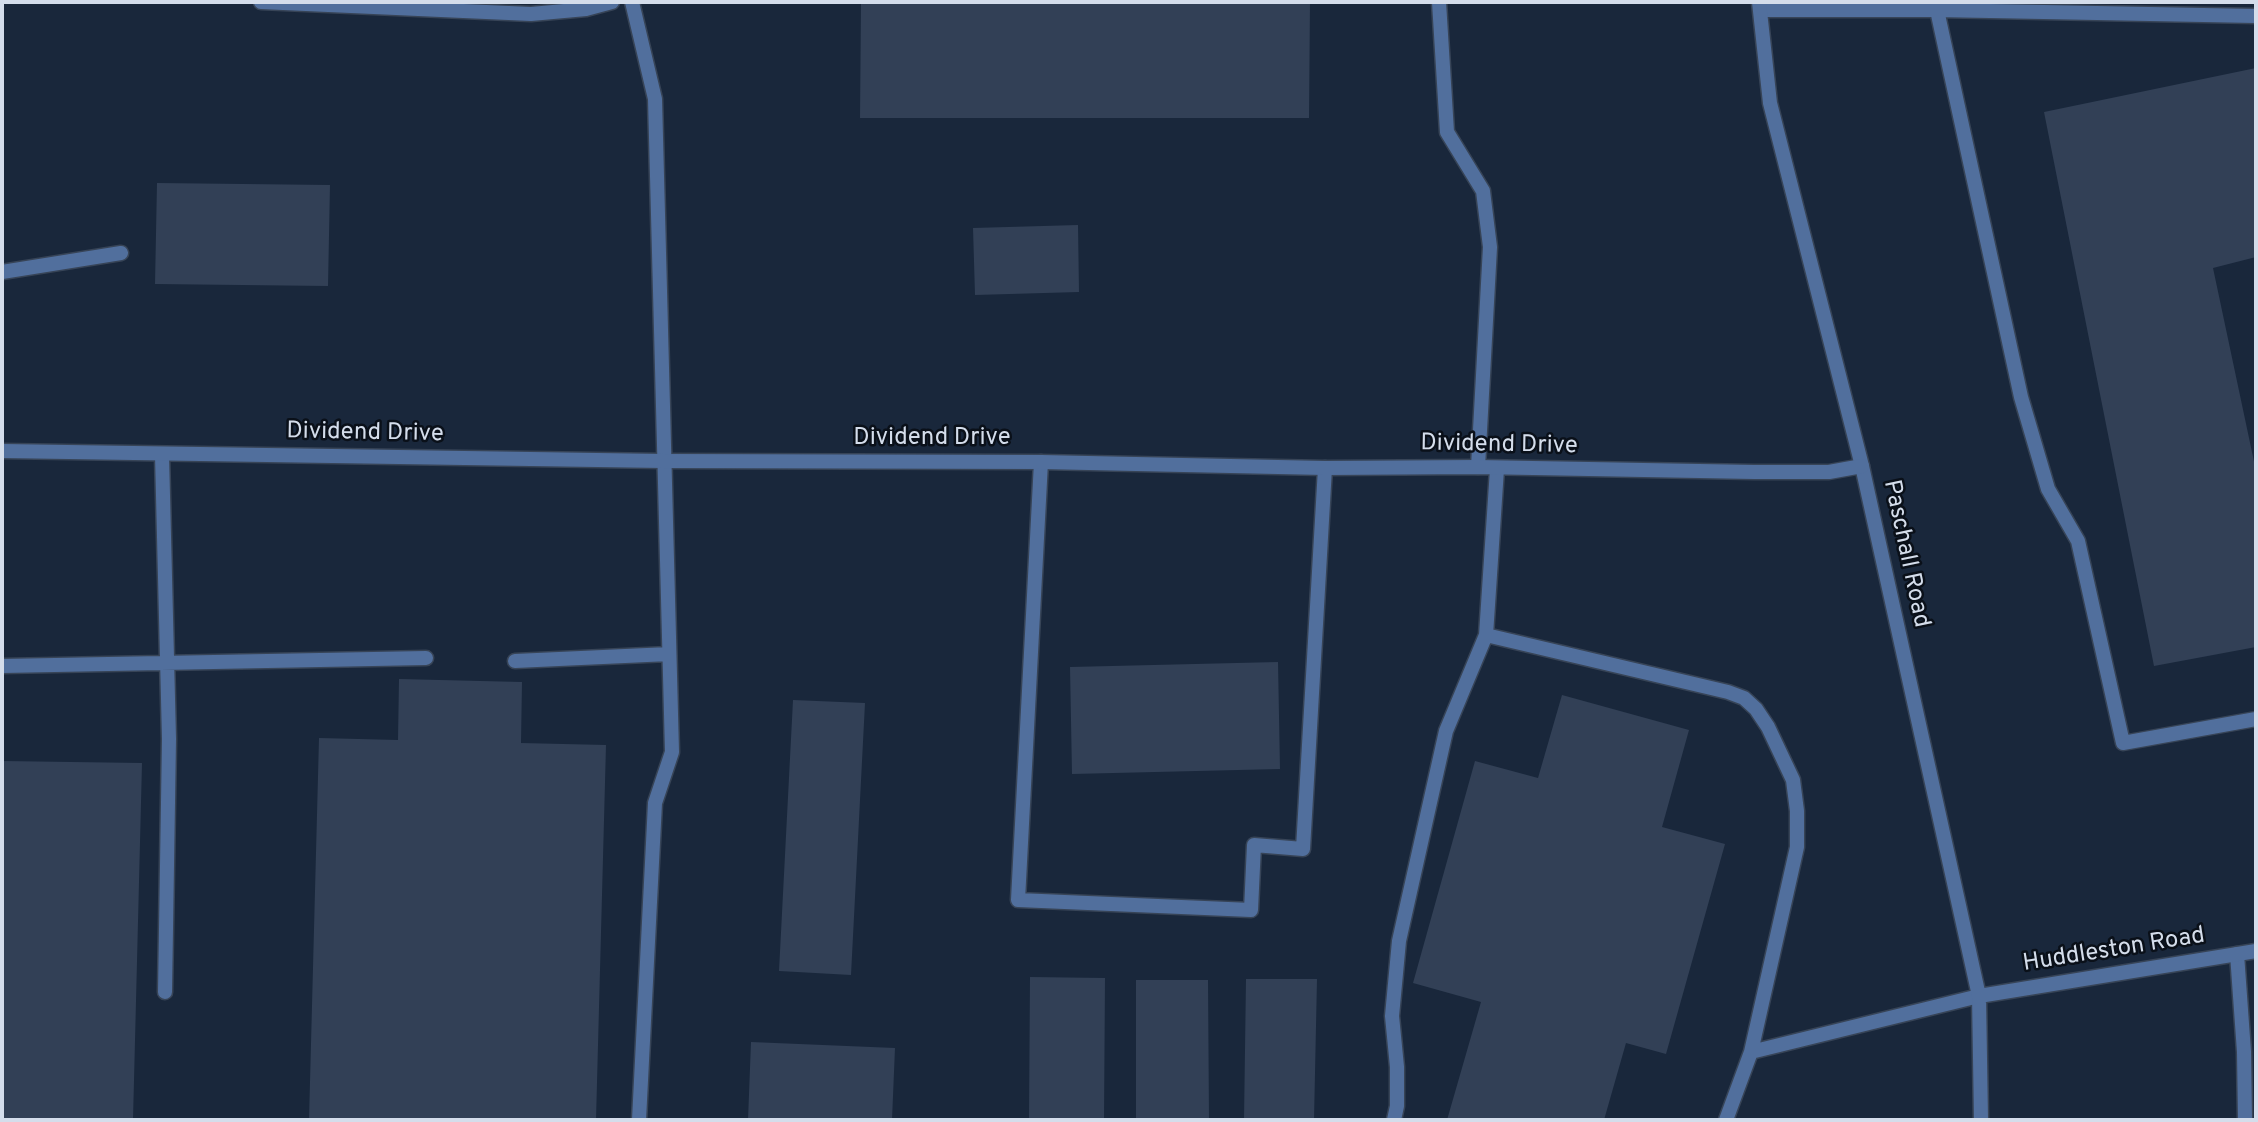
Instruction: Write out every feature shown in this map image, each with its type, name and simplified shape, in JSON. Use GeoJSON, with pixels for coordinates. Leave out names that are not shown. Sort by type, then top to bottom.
{"type":"FeatureCollection","features":[{"type":"Feature","properties":{"kind":"street"},"geometry":{"type":"LineString","coordinates":[[261,2],[531,14],[586,9],[612,2]]}},
{"type":"Feature","properties":{"kind":"street"},"geometry":{"type":"LineString","coordinates":[[632,2],[655,99],[672,752],[655,803],[639,1120]]}},
{"type":"Feature","properties":{"kind":"street"},"geometry":{"type":"LineString","coordinates":[[1439,2],[1447,132],[1483,191],[1490,247],[1478,467]]}},
{"type":"Feature","properties":{"kind":"street"},"geometry":{"type":"LineString","coordinates":[[1760,6],[2256,16]]}},
{"type":"Feature","properties":{"kind":"street","name":"Paschall Road"},"geometry":{"type":"LineString","coordinates":[[1760,6],[1770,103],[1862,466],[1979,996],[1981,1120]]}},
{"type":"Feature","properties":{"kind":"street"},"geometry":{"type":"LineString","coordinates":[[1937,10],[2021,397],[2048,489],[2078,541],[2123,743],[2256,719]]}},
{"type":"Feature","properties":{"kind":"street"},"geometry":{"type":"LineString","coordinates":[[2,272],[121,253]]}},
{"type":"Feature","properties":{"kind":"street","name":"Dividend Drive"},"geometry":{"type":"LineString","coordinates":[[2,451],[663,461],[1041,462],[1325,468],[1478,467],[1816,472],[1862,466]]}},
{"type":"Feature","properties":{"kind":"street"},"geometry":{"type":"LineString","coordinates":[[162,455],[169,738],[164,992]]}},
{"type":"Feature","properties":{"kind":"street"},"geometry":{"type":"LineString","coordinates":[[1041,462],[1018,900],[1251,910],[1254,845],[1303,849],[1325,468]]}},
{"type":"Feature","properties":{"kind":"street"},"geometry":{"type":"LineString","coordinates":[[1394,1120],[1397,1106],[1397,1067],[1392,1016],[1399,941],[1446,731],[1486,635],[1497,469]]}},
{"type":"Feature","properties":{"kind":"street"},"geometry":{"type":"LineString","coordinates":[[1486,635],[1728,692],[1744,698],[1756,709],[1768,727],[1793,780],[1797,810],[1797,847],[1751,1052],[1726,1120]]}},
{"type":"Feature","properties":{"kind":"street"},"geometry":{"type":"LineString","coordinates":[[515,661],[669,653]]}},
{"type":"Feature","properties":{"kind":"street"},"geometry":{"type":"LineString","coordinates":[[2,666],[426,658]]}},
{"type":"Feature","properties":{"kind":"street","name":"Huddleston Road"},"geometry":{"type":"LineString","coordinates":[[1751,1052],[1979,996],[2256,951]]}},
{"type":"Feature","properties":{"kind":"street"},"geometry":{"type":"LineString","coordinates":[[2237,954],[2244,1052],[2245,1120]]}},
{"type":"Feature","properties":{"kind":"building"},"geometry":{"type":"Polygon","coordinates":[[[861,2],[1310,2],[1309,118],[860,118],[861,2]]]}},
{"type":"Feature","properties":{"kind":"building"},"geometry":{"type":"Polygon","coordinates":[[[2256,68],[2256,257],[2213,268],[2256,471],[2256,647],[2154,666],[2044,112],[2256,68]]]}},
{"type":"Feature","properties":{"kind":"building"},"geometry":{"type":"Polygon","coordinates":[[[157,183],[330,185],[328,286],[155,284],[157,183]]]}},
{"type":"Feature","properties":{"kind":"building"},"geometry":{"type":"Polygon","coordinates":[[[1078,225],[1079,292],[975,295],[973,228],[1078,225]]]}},
{"type":"Feature","properties":{"kind":"building"},"geometry":{"type":"Polygon","coordinates":[[[1278,662],[1280,769],[1072,774],[1070,667],[1278,662]]]}},
{"type":"Feature","properties":{"kind":"building"},"geometry":{"type":"Polygon","coordinates":[[[399,679],[522,682],[521,743],[606,745],[596,1120],[309,1120],[319,738],[398,740],[399,679]]]}},
{"type":"Feature","properties":{"kind":"building"},"geometry":{"type":"Polygon","coordinates":[[[1562,695],[1689,730],[1662,827],[1725,844],[1666,1054],[1626,1043],[1604,1120],[1447,1120],[1481,1002],[1413,983],[1475,761],[1538,778],[1562,695]]]}},
{"type":"Feature","properties":{"kind":"building"},"geometry":{"type":"Polygon","coordinates":[[[793,700],[865,703],[851,975],[779,971],[793,700]]]}},
{"type":"Feature","properties":{"kind":"building"},"geometry":{"type":"Polygon","coordinates":[[[2,761],[142,763],[133,1120],[2,1120],[2,761]]]}},
{"type":"Feature","properties":{"kind":"building"},"geometry":{"type":"Polygon","coordinates":[[[1030,977],[1105,978],[1104,1120],[1029,1120],[1030,977]]]}},
{"type":"Feature","properties":{"kind":"building"},"geometry":{"type":"Polygon","coordinates":[[[1246,979],[1317,979],[1314,1120],[1244,1120],[1246,979]]]}},
{"type":"Feature","properties":{"kind":"building"},"geometry":{"type":"Polygon","coordinates":[[[1136,980],[1208,980],[1209,1120],[1136,1120],[1136,980]]]}},
{"type":"Feature","properties":{"kind":"building"},"geometry":{"type":"Polygon","coordinates":[[[751,1042],[895,1048],[892,1120],[748,1120],[751,1042]]]}}]}
